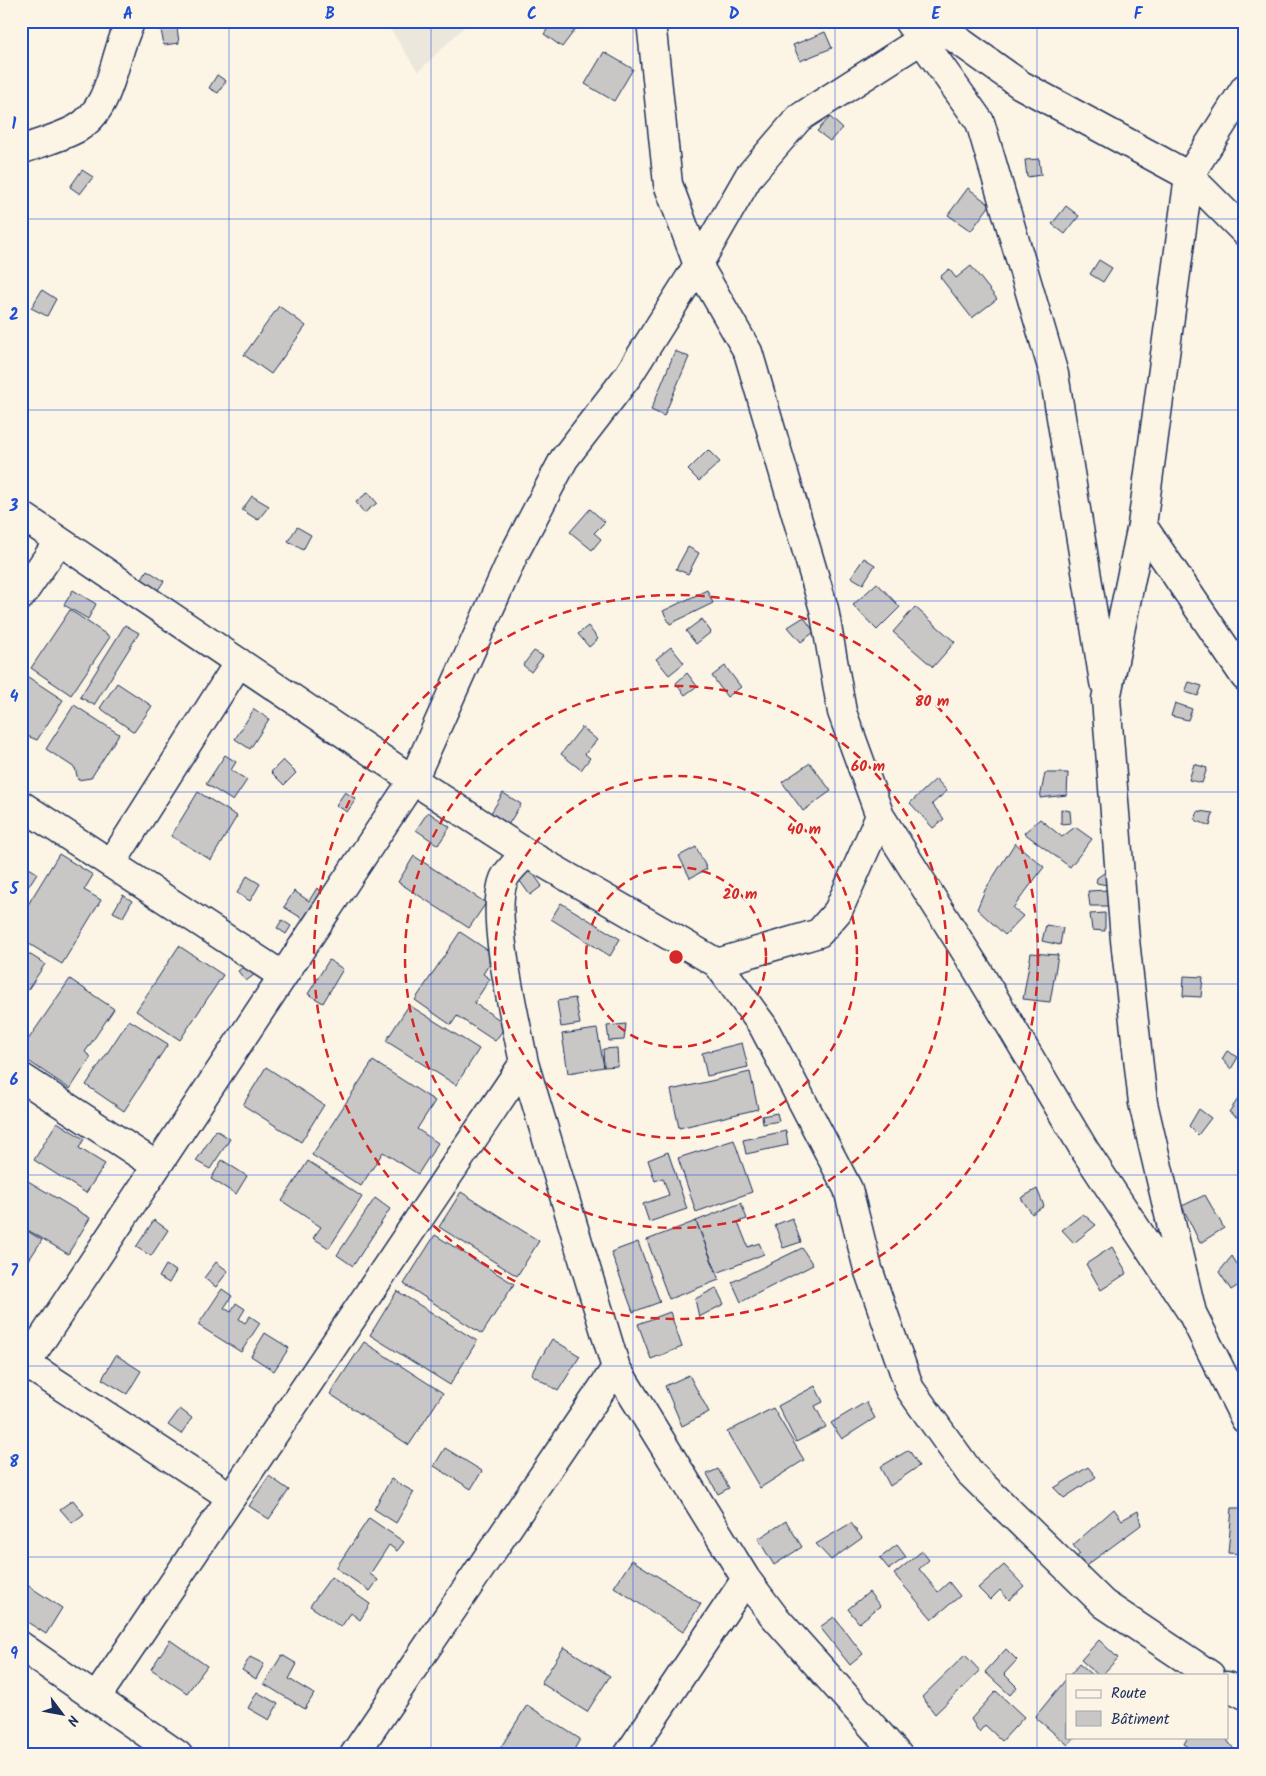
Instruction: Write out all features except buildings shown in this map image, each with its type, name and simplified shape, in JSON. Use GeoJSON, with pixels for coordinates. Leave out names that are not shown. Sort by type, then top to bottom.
{"type":"FeatureCollection","features":[{"type":"Feature","properties":{"kind":"street"},"geometry":{"type":"LineString","coordinates":[[21,150],[77,128],[99,109],[122,39],[131,21]]}},
{"type":"Feature","properties":{"kind":"street"},"geometry":{"type":"LineString","coordinates":[[652,21],[668,184],[698,265],[748,352],[824,609],[842,712],[880,816],[978,971],[1084,1149],[1192,1313],[1245,1419]]}},
{"type":"Feature","properties":{"kind":"street"},"geometry":{"type":"LineString","coordinates":[[231,1497],[23,1365],[412,780],[514,554],[564,459],[628,376],[698,265],[749,176],[799,118],[920,27]]}},
{"type":"Feature","properties":{"kind":"street"},"geometry":{"type":"LineString","coordinates":[[920,27],[1021,85],[1189,176],[1245,232]]}},
{"type":"Feature","properties":{"kind":"street"},"geometry":{"type":"LineString","coordinates":[[920,27],[980,122],[1054,374],[1106,699],[1125,940],[1143,1103],[1192,1313]]}},
{"type":"Feature","properties":{"kind":"street"},"geometry":{"type":"LineString","coordinates":[[1106,699],[1142,526],[1189,176],[1245,88]]}},
{"type":"Feature","properties":{"kind":"street"},"geometry":{"type":"LineString","coordinates":[[21,515],[412,780],[526,853],[717,963],[763,1026],[848,1189],[868,1268],[910,1389],[970,1473],[1104,1604],[1209,1674]]}},
{"type":"Feature","properties":{"kind":"street"},"geometry":{"type":"LineString","coordinates":[[1142,526],[1245,676]]}},
{"type":"Feature","properties":{"kind":"street"},"geometry":{"type":"LineString","coordinates":[[21,596],[59,540]]}},
{"type":"Feature","properties":{"kind":"street"},"geometry":{"type":"LineString","coordinates":[[111,864],[239,662]]}},
{"type":"Feature","properties":{"kind":"street"},"geometry":{"type":"LineString","coordinates":[[21,805],[283,976]]}},
{"type":"Feature","properties":{"kind":"street"},"geometry":{"type":"LineString","coordinates":[[717,963],[819,933],[838,911],[880,816]]}},
{"type":"Feature","properties":{"kind":"street"},"geometry":{"type":"LineString","coordinates":[[526,853],[505,878],[499,895],[498,919],[524,1063],[616,1368],[746,1579],[773,1616],[898,1755]]}},
{"type":"Feature","properties":{"kind":"street"},"geometry":{"type":"LineString","coordinates":[[96,1698],[524,1063]]}},
{"type":"Feature","properties":{"kind":"street"},"geometry":{"type":"LineString","coordinates":[[21,1077],[157,1166]]}},
{"type":"Feature","properties":{"kind":"street"},"geometry":{"type":"LineString","coordinates":[[354,1755],[616,1368]]}},
{"type":"Feature","properties":{"kind":"street"},"geometry":{"type":"LineString","coordinates":[[628,1755],[746,1579]]}},
{"type":"Feature","properties":{"kind":"street"},"geometry":{"type":"LineString","coordinates":[[21,1646],[178,1755]]}},
{"type":"Feature","properties":{"kind":"street"},"geometry":{"type":"LineString","coordinates":[[1228,1686],[1245,1695]]}},
{"type":"Feature","properties":{"kind":"shaded area"},"geometry":{"type":"Polygon","coordinates":[[[385,21],[470,21],[418,72],[385,21]]]}}]}
